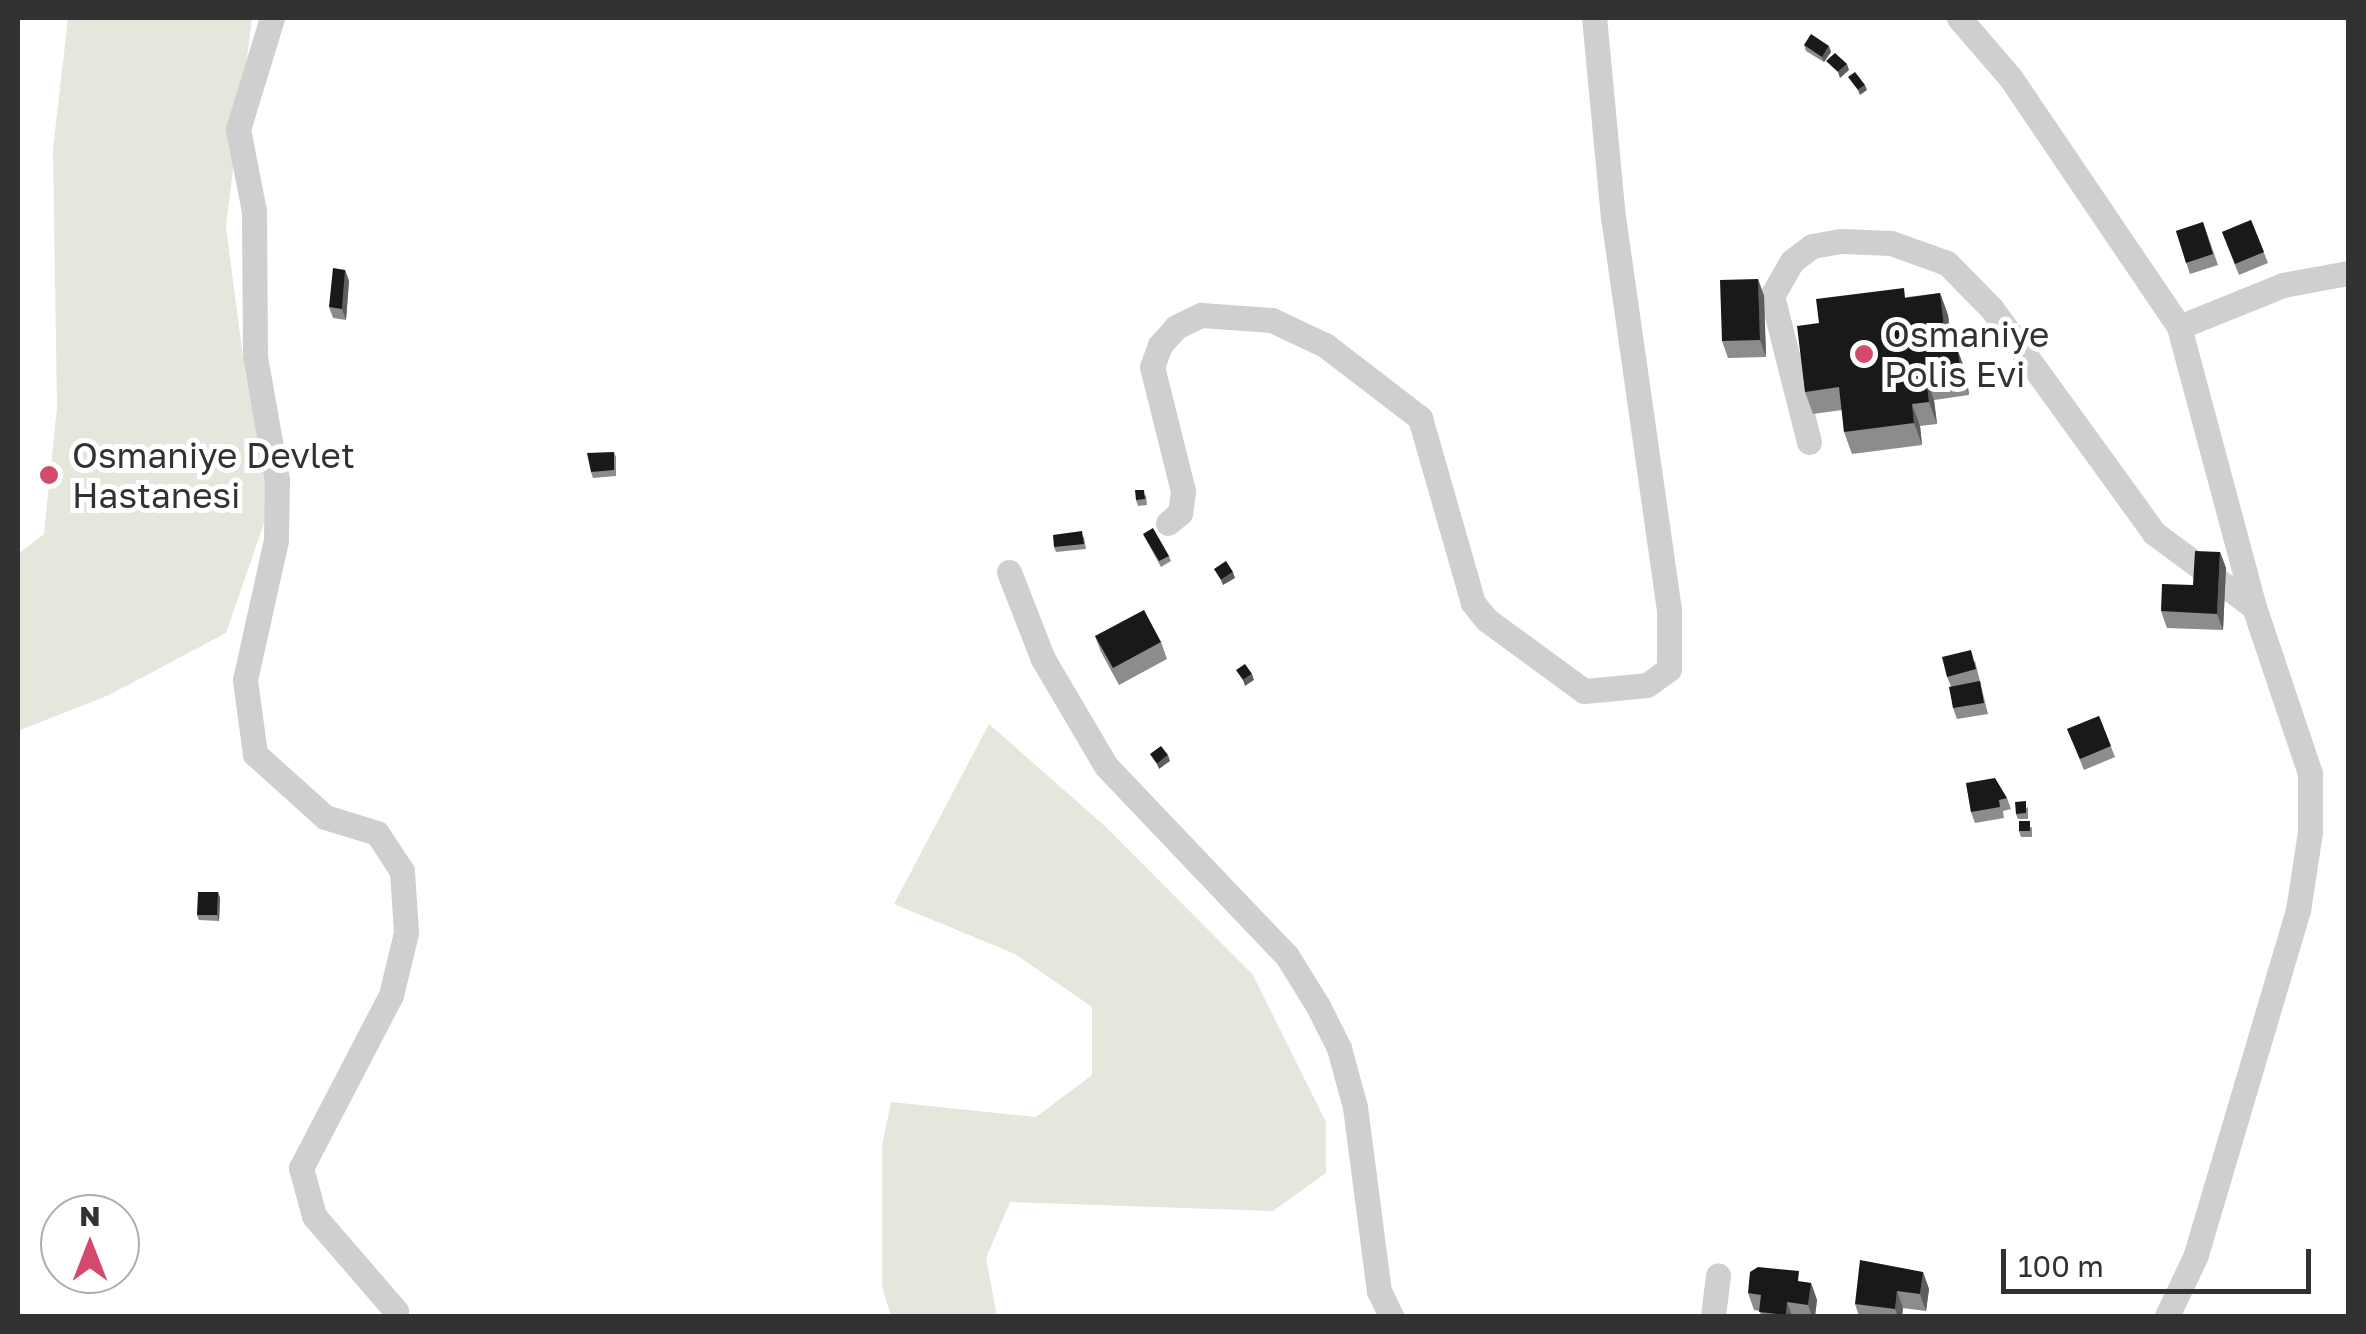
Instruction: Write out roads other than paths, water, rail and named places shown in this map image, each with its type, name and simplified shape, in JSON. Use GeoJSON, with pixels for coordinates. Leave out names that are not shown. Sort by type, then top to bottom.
{"type":"FeatureCollection","features":[{"type":"Feature","properties":{"kind":"street"},"geometry":{"type":"LineString","coordinates":[[272,18],[238,130],[254,211],[255,357],[277,480],[276,540],[245,680],[255,754],[325,817],[376,833],[402,872],[406,933],[391,995],[301,1168],[314,1216],[394,1316]]}},
{"type":"Feature","properties":{"kind":"street"},"geometry":{"type":"LineString","coordinates":[[1168,523],[1180,513],[1183,490],[1152,367],[1160,345],[1176,327],[1201,315],[1272,320],[1325,345],[1420,418],[1473,602],[1487,620],[1584,691],[1646,685],[1669,669],[1669,610],[1612,218],[1594,18]]}},
{"type":"Feature","properties":{"kind":"street"},"geometry":{"type":"LineString","coordinates":[[1959,18],[2010,77],[2179,328],[2254,607],[2310,773],[2310,832],[2298,910],[2202,1236],[2166,1316]]}},
{"type":"Feature","properties":{"kind":"street"},"geometry":{"type":"LineString","coordinates":[[1810,442],[1772,296],[1780,277],[1812,246],[1891,243],[1910,250],[1947,264],[1992,309],[2154,533],[2254,607]]}},
{"type":"Feature","properties":{"kind":"street"},"geometry":{"type":"LineString","coordinates":[[2179,328],[2284,285],[2348,273]]}},
{"type":"Feature","properties":{"kind":"street"},"geometry":{"type":"LineString","coordinates":[[1008,572],[1042,659],[1106,766],[1287,956],[1318,1006],[1355,1106],[1378,1291],[1391,1316]]}},
{"type":"Feature","properties":{"kind":"street"},"geometry":{"type":"LineString","coordinates":[[1713,1316],[1718,1274]]}},
{"type":"Feature","properties":{"kind":"place","name":"Osmaniye Polis Evi"},"geometry":{"type":"Point","coordinates":[1864,354]}},
{"type":"Feature","properties":{"kind":"place","name":"Osmaniye Devlet Hastanesi"},"geometry":{"type":"Point","coordinates":[49,475]}}]}
